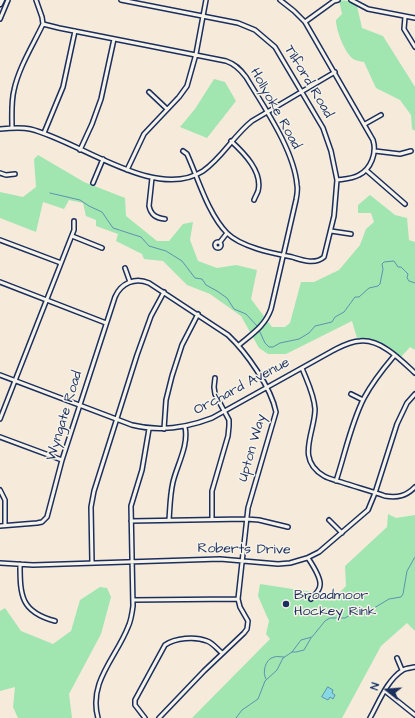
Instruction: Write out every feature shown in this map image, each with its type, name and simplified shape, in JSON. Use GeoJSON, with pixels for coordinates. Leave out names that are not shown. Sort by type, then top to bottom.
{"type":"FeatureCollection","features":[{"type":"Feature","properties":{"kind":"main road"},"geometry":{"type":"LineString","coordinates":[[0,4],[2,0]]}},
{"type":"Feature","properties":{"kind":"street"},"geometry":{"type":"LineString","coordinates":[[0,19],[8,0]]}},
{"type":"Feature","properties":{"kind":"street"},"geometry":{"type":"LineString","coordinates":[[12,128],[12,100],[14,89],[21,70],[43,24],[36,0]]}},
{"type":"Feature","properties":{"kind":"street","name":"Tilford Road"},"geometry":{"type":"LineString","coordinates":[[121,0],[246,26],[255,30],[275,47],[323,128],[331,151],[337,180],[334,216],[324,257],[318,261],[308,261],[284,256]]}},
{"type":"Feature","properties":{"kind":"street"},"geometry":{"type":"LineString","coordinates":[[127,170],[144,134],[179,97],[186,86],[196,54],[206,0]]}},
{"type":"Feature","properties":{"kind":"street"},"geometry":{"type":"LineString","coordinates":[[280,0],[305,22],[373,140],[375,152],[366,170],[352,178],[337,180]]}},
{"type":"Feature","properties":{"kind":"street"},"geometry":{"type":"LineString","coordinates":[[305,22],[338,0]]}},
{"type":"Feature","properties":{"kind":"street"},"geometry":{"type":"LineString","coordinates":[[351,0],[368,9],[415,18]]}},
{"type":"Feature","properties":{"kind":"street"},"geometry":{"type":"LineString","coordinates":[[405,17],[404,29],[415,47]]}},
{"type":"Feature","properties":{"kind":"street","name":"Hollyoke Road"},"geometry":{"type":"LineString","coordinates":[[43,24],[196,54],[232,63],[240,68],[266,111],[288,152],[296,176],[297,186],[296,200],[271,310],[262,326],[239,345]]}},
{"type":"Feature","properties":{"kind":"street"},"geometry":{"type":"LineString","coordinates":[[44,133],[63,87],[75,31]]}},
{"type":"Feature","properties":{"kind":"street"},"geometry":{"type":"LineString","coordinates":[[80,150],[101,99],[114,39]]}},
{"type":"Feature","properties":{"kind":"street"},"geometry":{"type":"LineString","coordinates":[[0,129],[29,128],[44,133],[127,170],[152,178],[183,178],[204,170],[215,160],[245,126],[266,111],[335,72]]}},
{"type":"Feature","properties":{"kind":"street"},"geometry":{"type":"LineString","coordinates":[[149,92],[167,109]]}},
{"type":"Feature","properties":{"kind":"street"},"geometry":{"type":"LineString","coordinates":[[364,124],[382,115]]}},
{"type":"Feature","properties":{"kind":"street"},"geometry":{"type":"LineString","coordinates":[[231,141],[245,154],[255,172],[258,191],[254,200]]}},
{"type":"Feature","properties":{"kind":"street"},"geometry":{"type":"LineString","coordinates":[[183,151],[187,154],[216,219],[227,233],[249,246],[284,256]]}},
{"type":"Feature","properties":{"kind":"street"},"geometry":{"type":"LineString","coordinates":[[375,152],[400,154],[411,151]]}},
{"type":"Feature","properties":{"kind":"street"},"geometry":{"type":"LineString","coordinates":[[93,183],[103,159]]}},
{"type":"Feature","properties":{"kind":"street"},"geometry":{"type":"LineString","coordinates":[[366,170],[405,204]]}},
{"type":"Feature","properties":{"kind":"street"},"geometry":{"type":"LineString","coordinates":[[0,173],[6,175],[15,174]]}},
{"type":"Feature","properties":{"kind":"street"},"geometry":{"type":"LineString","coordinates":[[152,178],[149,206],[150,210],[155,216],[165,219]]}},
{"type":"Feature","properties":{"kind":"street"},"geometry":{"type":"LineString","coordinates":[[0,419],[72,236],[74,230],[74,220]]}},
{"type":"Feature","properties":{"kind":"street"},"geometry":{"type":"LineString","coordinates":[[331,230],[351,234]]}},
{"type":"Feature","properties":{"kind":"street"},"geometry":{"type":"LineString","coordinates":[[220,242],[227,233]]}},
{"type":"Feature","properties":{"kind":"street"},"geometry":{"type":"LineString","coordinates":[[72,236],[102,248]]}},
{"type":"Feature","properties":{"kind":"street"},"geometry":{"type":"LineString","coordinates":[[0,240],[61,263]]}},
{"type":"Feature","properties":{"kind":"street"},"geometry":{"type":"LineString","coordinates":[[125,268],[130,282]]}},
{"type":"Feature","properties":{"kind":"street","name":"Upton Way"},"geometry":{"type":"LineString","coordinates":[[130,282],[140,280],[145,281],[198,314],[228,335],[248,356],[274,402],[276,412],[250,497],[246,519],[238,599]]}},
{"type":"Feature","properties":{"kind":"street"},"geometry":{"type":"LineString","coordinates":[[0,282],[106,323]]}},
{"type":"Feature","properties":{"kind":"street","name":"Wyngate Road"},"geometry":{"type":"LineString","coordinates":[[0,526],[36,523],[46,520],[62,460],[116,292],[130,282]]}},
{"type":"Feature","properties":{"kind":"street"},"geometry":{"type":"LineString","coordinates":[[92,562],[91,507],[94,491],[151,316],[164,292]]}},
{"type":"Feature","properties":{"kind":"street"},"geometry":{"type":"LineString","coordinates":[[164,429],[166,400],[172,376],[182,345],[198,314]]}},
{"type":"Feature","properties":{"kind":"street","name":"Orchard Avenue"},"geometry":{"type":"LineString","coordinates":[[0,375],[117,420],[150,429],[164,429],[185,427],[198,424],[212,418],[347,344],[362,340],[380,346],[415,373]]}},
{"type":"Feature","properties":{"kind":"street"},"geometry":{"type":"LineString","coordinates":[[336,481],[352,429],[363,400],[379,374],[394,356]]}},
{"type":"Feature","properties":{"kind":"street"},"geometry":{"type":"LineString","coordinates":[[302,368],[311,389],[315,407],[308,441],[309,458],[313,467],[324,477],[375,493],[394,497],[408,493],[415,487]]}},
{"type":"Feature","properties":{"kind":"street"},"geometry":{"type":"LineString","coordinates":[[212,519],[213,483],[228,436],[229,426],[228,420],[215,394],[215,378]]}},
{"type":"Feature","properties":{"kind":"street"},"geometry":{"type":"LineString","coordinates":[[351,394],[363,400]]}},
{"type":"Feature","properties":{"kind":"street","name":"Roberts Drive"},"geometry":{"type":"LineString","coordinates":[[0,564],[220,559],[290,564],[308,558],[319,552],[368,510],[375,493],[397,424],[408,403],[415,394]]}},
{"type":"Feature","properties":{"kind":"street"},"geometry":{"type":"LineString","coordinates":[[169,520],[170,494],[184,448],[186,434],[185,427]]}},
{"type":"Feature","properties":{"kind":"street"},"geometry":{"type":"LineString","coordinates":[[98,718],[95,704],[98,685],[131,619],[133,600],[131,506],[144,464],[150,429]]}},
{"type":"Feature","properties":{"kind":"street"},"geometry":{"type":"LineString","coordinates":[[0,437],[62,460]]}},
{"type":"Feature","properties":{"kind":"street"},"geometry":{"type":"LineString","coordinates":[[0,490],[5,500],[5,525]]}},
{"type":"Feature","properties":{"kind":"street"},"geometry":{"type":"LineString","coordinates":[[131,521],[246,519],[270,522],[288,527]]}},
{"type":"Feature","properties":{"kind":"street"},"geometry":{"type":"LineString","coordinates":[[329,520],[342,533]]}},
{"type":"Feature","properties":{"kind":"street"},"geometry":{"type":"LineString","coordinates":[[308,558],[319,579],[320,585],[311,599]]}},
{"type":"Feature","properties":{"kind":"street"},"geometry":{"type":"LineString","coordinates":[[20,564],[21,592],[25,602],[30,610],[38,615],[55,621]]}},
{"type":"Feature","properties":{"kind":"street"},"geometry":{"type":"LineString","coordinates":[[133,600],[238,599],[240,607],[248,621],[248,625],[244,633],[222,653],[159,718]]}},
{"type":"Feature","properties":{"kind":"street"},"geometry":{"type":"LineString","coordinates":[[145,718],[135,705],[135,700],[165,645],[169,642],[180,640],[202,640],[212,644],[222,653]]}},
{"type":"Feature","properties":{"kind":"street"},"geometry":{"type":"LineString","coordinates":[[397,658],[402,670]]}},
{"type":"Feature","properties":{"kind":"street"},"geometry":{"type":"LineString","coordinates":[[370,718],[393,678],[402,670],[415,667]]}},
{"type":"Feature","properties":{"kind":"street"},"geometry":{"type":"LineString","coordinates":[[385,691],[415,716]]}},
{"type":"Feature","properties":{"kind":"green space"},"geometry":{"type":"Polygon","coordinates":[[[339,0],[356,2],[362,28],[383,36],[415,87],[415,131],[412,129],[411,115],[400,100],[376,88],[364,62],[353,59],[346,51],[336,24],[336,20],[342,14],[339,0]]]}},
{"type":"Feature","properties":{"kind":"green space"},"geometry":{"type":"Polygon","coordinates":[[[214,79],[225,82],[236,101],[207,138],[180,127],[195,109],[214,79]]]}},
{"type":"Feature","properties":{"kind":"green space"},"geometry":{"type":"Polygon","coordinates":[[[38,155],[84,182],[125,198],[126,216],[157,241],[169,241],[183,224],[193,222],[190,240],[198,261],[217,268],[236,265],[257,270],[251,299],[272,327],[285,327],[290,323],[301,282],[314,282],[339,270],[360,245],[366,229],[374,222],[371,213],[358,213],[358,205],[370,195],[395,215],[407,218],[409,240],[415,242],[415,350],[410,347],[401,357],[381,343],[370,339],[357,338],[352,321],[286,354],[268,354],[259,348],[241,316],[210,294],[187,285],[163,261],[144,259],[142,254],[116,241],[118,234],[96,226],[96,220],[86,216],[83,203],[69,200],[64,209],[43,202],[36,232],[0,218],[0,192],[23,197],[36,187],[34,159],[38,155]]]}},
{"type":"Feature","properties":{"kind":"green space"},"geometry":{"type":"Polygon","coordinates":[[[388,514],[396,518],[415,515],[415,631],[407,623],[381,646],[342,718],[192,718],[270,639],[266,634],[269,621],[258,596],[260,584],[319,593],[338,594],[346,586],[345,566],[387,527],[388,514]]]}},
{"type":"Feature","properties":{"kind":"green space"},"geometry":{"type":"Polygon","coordinates":[[[100,587],[107,588],[111,597],[101,634],[69,694],[72,718],[18,718],[13,707],[15,687],[0,691],[0,611],[5,608],[21,631],[53,644],[71,631],[80,600],[100,587]]]}},
{"type":"Feature","properties":{"kind":"water"},"geometry":{"type":"Polygon","coordinates":[[[328,687],[333,690],[332,693],[335,695],[333,699],[330,697],[328,700],[322,697],[328,687]]]}},
{"type":"Feature","properties":{"kind":"waterway"},"geometry":{"type":"LineString","coordinates":[[50,193],[80,200],[102,212],[113,228],[141,237],[149,246],[166,251],[182,261],[195,278],[202,279],[206,285],[227,298],[234,309],[246,314],[258,327]]}},
{"type":"Feature","properties":{"kind":"waterway"},"geometry":{"type":"LineString","coordinates":[[259,330],[265,343],[269,347],[273,347],[280,343],[299,339],[309,333],[315,326],[332,322],[335,317],[344,312],[355,297],[359,297],[369,288],[380,284],[383,269],[382,264],[384,262],[394,261],[398,267],[401,267],[408,274],[407,278],[409,281],[415,283]]}},
{"type":"Feature","properties":{"kind":"waterway"},"geometry":{"type":"LineString","coordinates":[[236,718],[242,710],[258,699],[265,681],[277,670],[283,658],[292,652],[301,640],[312,637],[325,621],[330,618],[345,618],[357,611],[374,608],[389,599],[401,597],[403,594],[407,571],[415,557]]}},
{"type":"Feature","properties":{"kind":"waterway"},"geometry":{"type":"LineString","coordinates":[[292,652],[304,650],[311,638]]}},
{"type":"Feature","properties":{"kind":"waterway"},"geometry":{"type":"LineString","coordinates":[[266,679],[264,670],[268,660],[275,657],[284,657]]}},
{"type":"Feature","properties":{"kind":"place","name":"Broadmoor Hockey Rink"},"geometry":{"type":"Point","coordinates":[286,604]}}]}
